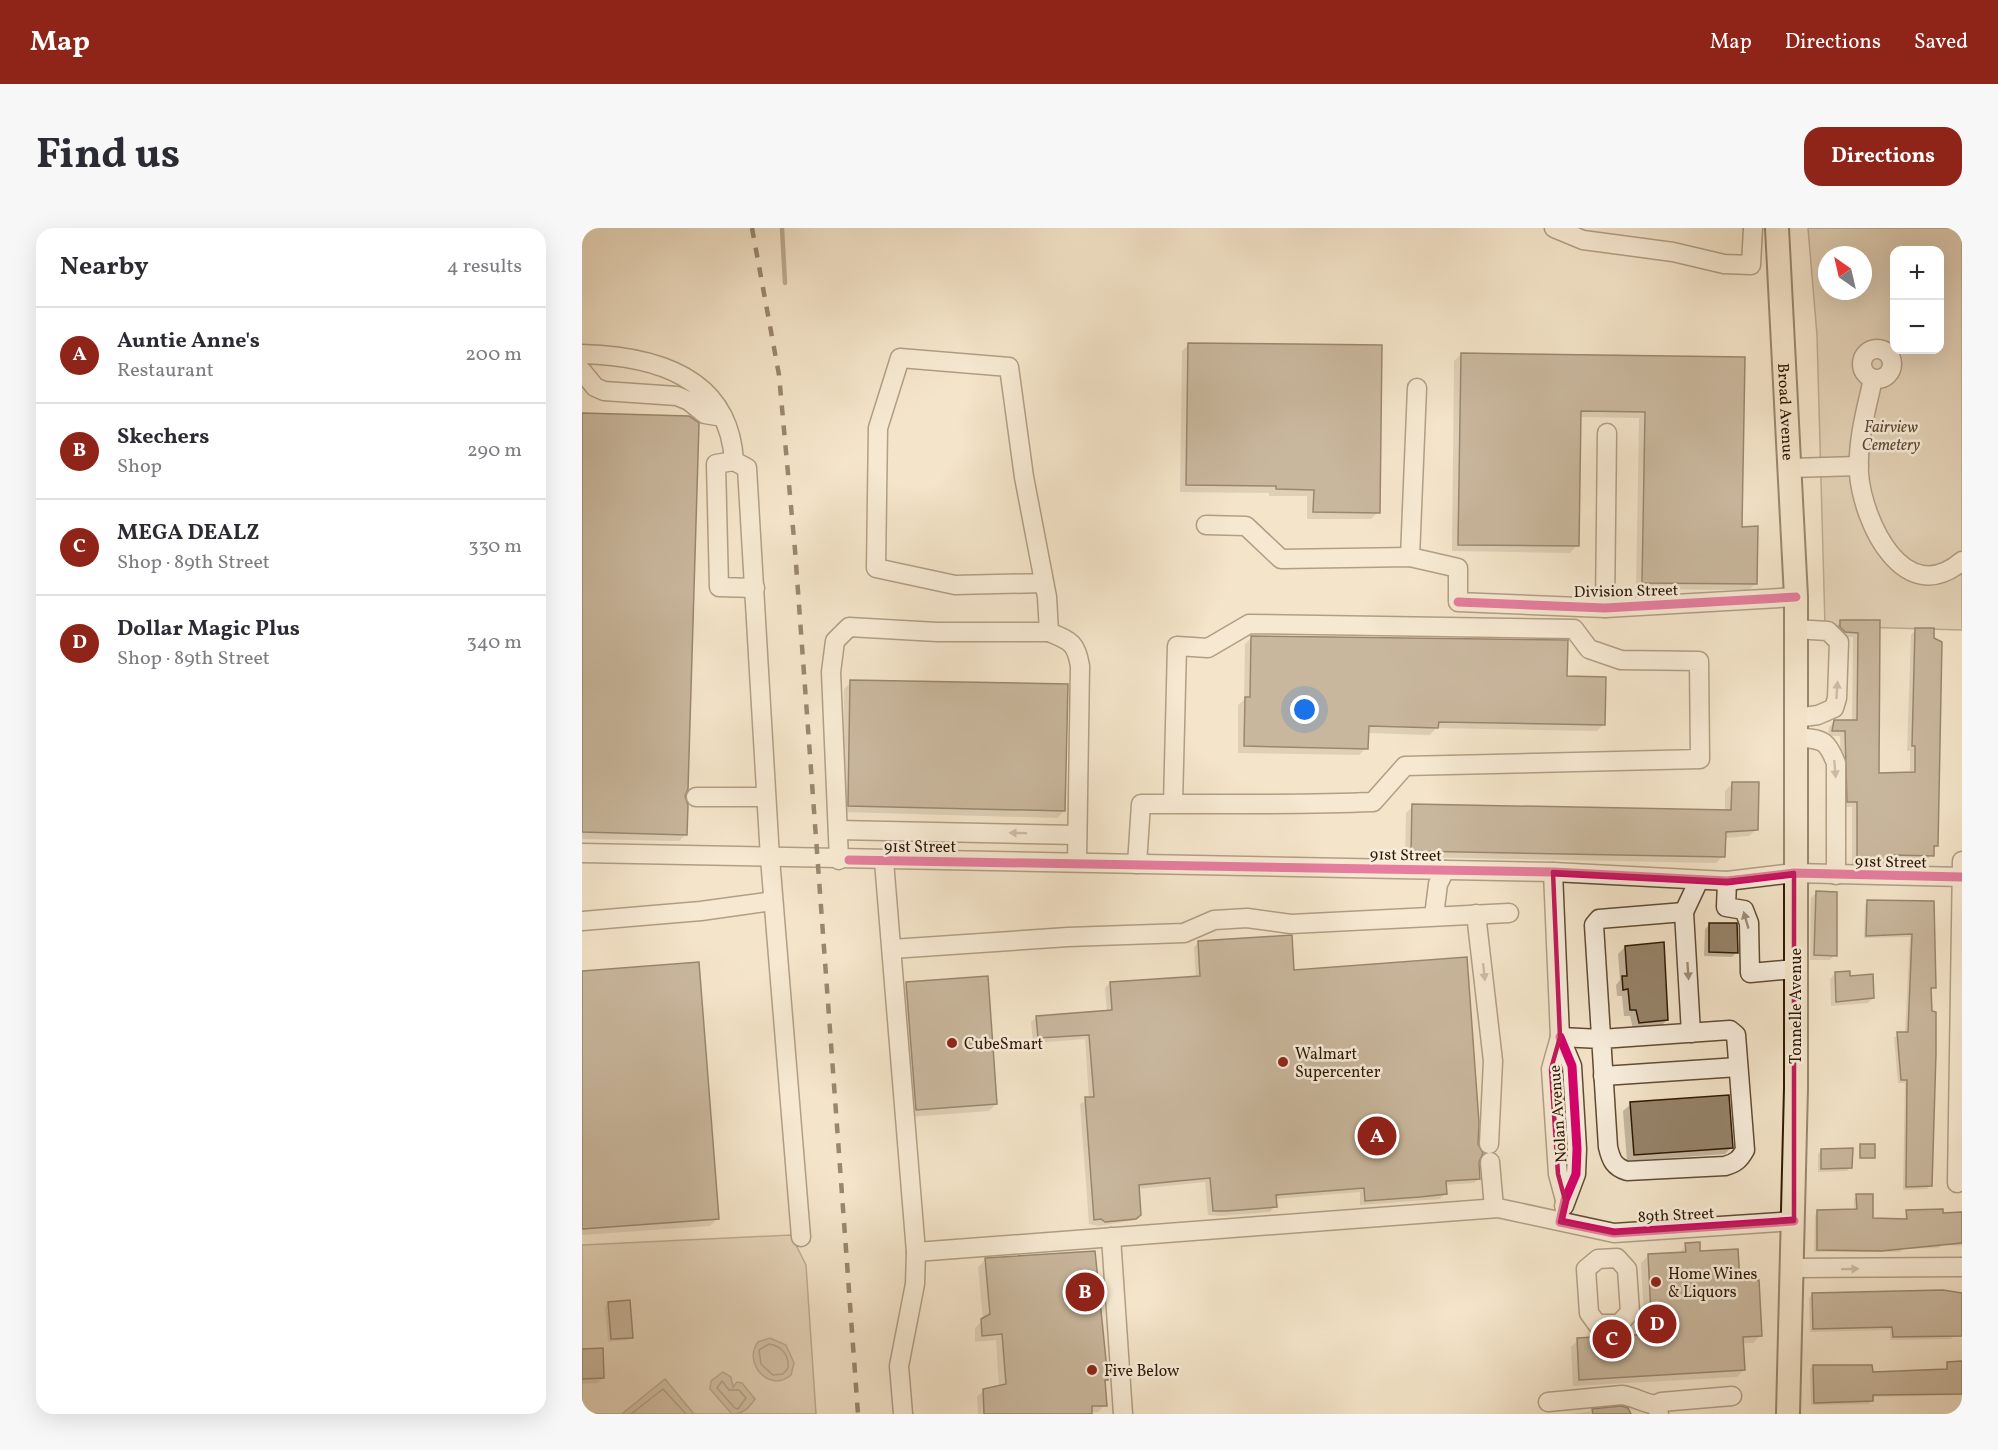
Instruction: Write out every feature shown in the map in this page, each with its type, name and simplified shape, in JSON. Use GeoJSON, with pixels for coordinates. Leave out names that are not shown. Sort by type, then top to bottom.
{"type":"FeatureCollection","features":[{"type":"Feature","properties":{"kind":"main road","name":"Broad Avenue"},"geometry":{"type":"LineString","coordinates":[[1777,228],[1796,597]]}},
{"type":"Feature","properties":{"kind":"main road","name":"Tonnelle Avenue"},"geometry":{"type":"LineString","coordinates":[[1788,1414],[1794,1221],[1796,727],[1794,629],[1796,597]]}},
{"type":"Feature","properties":{"kind":"street"},"geometry":{"type":"LineString","coordinates":[[1554,228],[1583,240],[1673,252],[1724,264],[1751,264],[1753,228]]}},
{"type":"Feature","properties":{"kind":"street"},"geometry":{"type":"LineString","coordinates":[[582,354],[614,355],[674,369],[704,391],[723,417],[732,436],[734,461]]}},
{"type":"Feature","properties":{"kind":"street"},"geometry":{"type":"LineString","coordinates":[[1044,583],[955,585],[876,568],[878,428],[900,358],[1009,367],[1024,477],[1044,583],[1049,632]]}},
{"type":"Feature","properties":{"kind":"street"},"geometry":{"type":"LineString","coordinates":[[582,371],[595,387],[604,391],[677,396],[689,401],[705,414],[723,417]]}},
{"type":"Feature","properties":{"kind":"street"},"geometry":{"type":"LineString","coordinates":[[1873,378],[1859,441],[1859,466],[1872,523],[1893,560],[1914,573],[1933,575],[1953,569],[1962,561]]}},
{"type":"Feature","properties":{"kind":"street"},"geometry":{"type":"LineString","coordinates":[[1206,525],[1246,526],[1281,559],[1410,557],[1417,388]]}},
{"type":"Feature","properties":{"kind":"street"},"geometry":{"type":"LineString","coordinates":[[1605,608],[1607,433]]}},
{"type":"Feature","properties":{"kind":"street"},"geometry":{"type":"LineString","coordinates":[[755,588],[719,586],[716,464],[734,461],[747,468],[755,588],[773,901],[801,1237]]}},
{"type":"Feature","properties":{"kind":"street"},"geometry":{"type":"LineString","coordinates":[[1790,468],[1859,466]]}},
{"type":"Feature","properties":{"kind":"street","name":"Division Street"},"geometry":{"type":"LineString","coordinates":[[1410,557],[1458,568],[1458,602],[1605,608],[1796,597]]}},
{"type":"Feature","properties":{"kind":"street"},"geometry":{"type":"LineString","coordinates":[[1137,864],[1141,804],[1373,802],[1405,766],[1700,759],[1699,661],[1620,660],[1589,649],[1574,629],[1575,607]]}},
{"type":"Feature","properties":{"kind":"street"},"geometry":{"type":"LineString","coordinates":[[1173,804],[1178,646],[1208,648],[1250,624],[1574,629]]}},
{"type":"Feature","properties":{"kind":"street"},"geometry":{"type":"LineString","coordinates":[[844,860],[838,830],[831,672],[835,641],[849,627],[937,632],[1049,632],[1070,641],[1077,650],[1080,666],[1077,862]]}},
{"type":"Feature","properties":{"kind":"street"},"geometry":{"type":"LineString","coordinates":[[1794,629],[1828,631],[1839,642],[1837,698],[1834,708],[1796,727]]}},
{"type":"Feature","properties":{"kind":"street"},"geometry":{"type":"LineString","coordinates":[[1796,727],[1824,741],[1830,747],[1836,763],[1836,875]]}},
{"type":"Feature","properties":{"kind":"street"},"geometry":{"type":"LineString","coordinates":[[696,797],[766,797]]}},
{"type":"Feature","properties":{"kind":"street"},"geometry":{"type":"LineString","coordinates":[[838,830],[1077,835]]}},
{"type":"Feature","properties":{"kind":"street","name":"91st Street"},"geometry":{"type":"LineString","coordinates":[[582,853],[884,861],[1077,862],[1553,872],[1727,881],[1794,873],[1836,875],[1962,872]]}},
{"type":"Feature","properties":{"kind":"street"},"geometry":{"type":"LineString","coordinates":[[884,861],[916,1252],[915,1284],[899,1366],[903,1414]]}},
{"type":"Feature","properties":{"kind":"street"},"geometry":{"type":"LineString","coordinates":[[1434,916],[1438,884],[1445,870]]}},
{"type":"Feature","properties":{"kind":"street","name":"Nolan Avenue"},"geometry":{"type":"LineString","coordinates":[[1553,872],[1560,1037],[1551,1069],[1558,1174],[1565,1200]]}},
{"type":"Feature","properties":{"kind":"street"},"geometry":{"type":"LineString","coordinates":[[1957,1183],[1962,872]]}},
{"type":"Feature","properties":{"kind":"street"},"geometry":{"type":"LineString","coordinates":[[1691,1033],[1684,912],[1699,880]]}},
{"type":"Feature","properties":{"kind":"street"},"geometry":{"type":"LineString","coordinates":[[1727,881],[1726,907],[1744,910],[1749,923],[1750,973],[1795,969]]}},
{"type":"Feature","properties":{"kind":"street"},"geometry":{"type":"LineString","coordinates":[[582,921],[701,911],[773,901]]}},
{"type":"Feature","properties":{"kind":"street"},"geometry":{"type":"LineString","coordinates":[[1560,1037],[1601,1039],[1730,1030],[1736,1035],[1745,1150],[1734,1164],[1627,1171],[1618,1168],[1612,1162],[1608,1147],[1603,1076],[1601,1039],[1594,925],[1599,919],[1684,912]]}},
{"type":"Feature","properties":{"kind":"street"},"geometry":{"type":"LineString","coordinates":[[892,949],[1068,937],[1184,933],[1214,920],[1246,918],[1291,924],[1509,913]]}},
{"type":"Feature","properties":{"kind":"street"},"geometry":{"type":"LineString","coordinates":[[1476,914],[1493,1060],[1489,1153],[1494,1208]]}},
{"type":"Feature","properties":{"kind":"street","name":"Nolan Avenue"},"geometry":{"type":"LineString","coordinates":[[1560,1037],[1572,1066],[1578,1149],[1576,1174],[1565,1200],[1560,1222]]}},
{"type":"Feature","properties":{"kind":"street"},"geometry":{"type":"LineString","coordinates":[[1603,1076],[1738,1067]]}},
{"type":"Feature","properties":{"kind":"street"},"geometry":{"type":"LineString","coordinates":[[1578,1149],[1608,1147]]}},
{"type":"Feature","properties":{"kind":"street","name":"89th Street"},"geometry":{"type":"LineString","coordinates":[[916,1252],[1494,1208],[1614,1233],[1794,1221]]}},
{"type":"Feature","properties":{"kind":"street"},"geometry":{"type":"LineString","coordinates":[[1597,1230],[1598,1259]]}},
{"type":"Feature","properties":{"kind":"street"},"geometry":{"type":"LineString","coordinates":[[1111,1237],[1123,1414]]}},
{"type":"Feature","properties":{"kind":"street"},"geometry":{"type":"LineString","coordinates":[[1791,1268],[1962,1267]]}},
{"type":"Feature","properties":{"kind":"street"},"geometry":{"type":"LineString","coordinates":[[1548,1402],[1622,1395],[1634,1396],[1649,1409],[1661,1402],[1732,1396]]}},
{"type":"Feature","properties":{"kind":"highlighted area"},"geometry":{"type":"Polygon","coordinates":[[[1553,872],[1727,881],[1794,873],[1794,1221],[1614,1233],[1560,1222],[1565,1200],[1558,1174],[1551,1069],[1560,1037],[1553,872]]]}},
{"type":"Feature","properties":{"kind":"green space","name":"Fairview Cemetery"},"geometry":{"type":"Polygon","coordinates":[[[1808,228],[1962,228],[1962,630],[1825,626],[1817,335],[1808,228]]]}},
{"type":"Feature","properties":{"kind":"green space"},"geometry":{"type":"Polygon","coordinates":[[[791,1235],[806,1265],[816,1414],[582,1414],[582,1245],[791,1235]]]}},
{"type":"Feature","properties":{"kind":"water"},"geometry":{"type":"Polygon","coordinates":[[[770,1338],[786,1345],[794,1363],[791,1375],[783,1380],[775,1381],[761,1374],[753,1359],[758,1342],[770,1338]]]}},
{"type":"Feature","properties":{"kind":"water"},"geometry":{"type":"Polygon","coordinates":[[[723,1372],[731,1377],[733,1387],[737,1382],[742,1383],[755,1399],[743,1412],[732,1414],[710,1389],[711,1381],[723,1372]]]}},
{"type":"Feature","properties":{"kind":"water"},"geometry":{"type":"Polygon","coordinates":[[[665,1379],[694,1414],[623,1413],[665,1379]]]}},
{"type":"Feature","properties":{"kind":"building"},"geometry":{"type":"Polygon","coordinates":[[[1188,343],[1382,345],[1380,513],[1313,512],[1314,490],[1276,489],[1276,486],[1186,485],[1188,343]]]}},
{"type":"Feature","properties":{"kind":"building"},"geometry":{"type":"Polygon","coordinates":[[[1461,353],[1745,357],[1742,527],[1758,526],[1757,584],[1642,583],[1645,412],[1581,411],[1579,546],[1458,545],[1461,353]]]}},
{"type":"Feature","properties":{"kind":"building"},"geometry":{"type":"Polygon","coordinates":[[[582,413],[689,416],[699,423],[688,789],[685,796],[688,805],[687,835],[582,832],[582,413]]]}},
{"type":"Feature","properties":{"kind":"building"},"geometry":{"type":"Polygon","coordinates":[[[1840,620],[1880,620],[1879,773],[1915,772],[1915,746],[1912,746],[1915,628],[1934,628],[1934,638],[1942,642],[1938,846],[1934,846],[1934,856],[1894,855],[1894,859],[1857,859],[1857,802],[1847,802],[1845,731],[1832,731],[1834,720],[1857,720],[1858,633],[1845,632],[1840,627],[1840,620]]]}},
{"type":"Feature","properties":{"kind":"building"},"geometry":{"type":"Polygon","coordinates":[[[1251,636],[1568,640],[1567,676],[1606,677],[1605,725],[1439,722],[1438,728],[1369,726],[1368,749],[1244,746],[1245,697],[1250,697],[1251,636]]]}},
{"type":"Feature","properties":{"kind":"building"},"geometry":{"type":"Polygon","coordinates":[[[850,680],[1068,684],[1065,811],[848,806],[850,680]]]}},
{"type":"Feature","properties":{"kind":"building"},"geometry":{"type":"Polygon","coordinates":[[[1732,782],[1759,782],[1758,830],[1726,832],[1725,857],[1411,851],[1412,804],[1731,810],[1732,782]]]}},
{"type":"Feature","properties":{"kind":"building"},"geometry":{"type":"Polygon","coordinates":[[[1816,891],[1837,892],[1837,956],[1814,955],[1816,891]]]}},
{"type":"Feature","properties":{"kind":"building"},"geometry":{"type":"Polygon","coordinates":[[[1867,900],[1934,901],[1936,988],[1931,988],[1932,1011],[1936,1012],[1936,1053],[1932,1186],[1906,1187],[1907,1080],[1901,1080],[1897,1032],[1908,1032],[1912,934],[1866,936],[1867,900]]]}},
{"type":"Feature","properties":{"kind":"building"},"geometry":{"type":"Polygon","coordinates":[[[1709,923],[1737,923],[1738,953],[1709,952],[1709,923]]]}},
{"type":"Feature","properties":{"kind":"building","name":"Walmart Supercenter"},"geometry":{"type":"Polygon","coordinates":[[[1292,935],[1294,970],[1467,957],[1479,1123],[1478,1144],[1483,1153],[1479,1162],[1480,1179],[1446,1181],[1447,1194],[1365,1201],[1364,1188],[1276,1195],[1277,1207],[1227,1211],[1213,1211],[1210,1178],[1139,1185],[1141,1215],[1136,1219],[1105,1222],[1101,1219],[1094,1220],[1085,1097],[1094,1097],[1089,1035],[1038,1038],[1036,1016],[1112,1010],[1110,982],[1200,976],[1198,941],[1292,935]]]}},
{"type":"Feature","properties":{"kind":"building"},"geometry":{"type":"Polygon","coordinates":[[[1664,942],[1668,1020],[1639,1023],[1636,1010],[1630,1010],[1628,989],[1623,990],[1622,976],[1627,976],[1625,946],[1664,942]]]}},
{"type":"Feature","properties":{"kind":"building"},"geometry":{"type":"Polygon","coordinates":[[[699,962],[719,1219],[582,1229],[582,971],[699,962]]]}},
{"type":"Feature","properties":{"kind":"building"},"geometry":{"type":"Polygon","coordinates":[[[1850,971],[1850,976],[1873,974],[1874,998],[1836,1002],[1835,972],[1850,971]]]}},
{"type":"Feature","properties":{"kind":"building","name":"CubeSmart"},"geometry":{"type":"Polygon","coordinates":[[[988,976],[997,1104],[916,1110],[906,982],[988,976]]]}},
{"type":"Feature","properties":{"kind":"building"},"geometry":{"type":"Polygon","coordinates":[[[1729,1095],[1733,1148],[1634,1155],[1630,1102],[1729,1095]]]}},
{"type":"Feature","properties":{"kind":"building"},"geometry":{"type":"Polygon","coordinates":[[[1860,1144],[1875,1144],[1875,1158],[1860,1158],[1860,1144]]]}},
{"type":"Feature","properties":{"kind":"building"},"geometry":{"type":"Polygon","coordinates":[[[1853,1148],[1852,1168],[1821,1169],[1821,1149],[1853,1148]]]}},
{"type":"Feature","properties":{"kind":"building"},"geometry":{"type":"Polygon","coordinates":[[[1856,1194],[1873,1194],[1873,1218],[1907,1219],[1906,1210],[1943,1209],[1943,1213],[1962,1212],[1962,1243],[1881,1251],[1817,1250],[1817,1210],[1857,1209],[1856,1194]]]}},
{"type":"Feature","properties":{"kind":"building"},"geometry":{"type":"Polygon","coordinates":[[[1700,1242],[1700,1251],[1738,1249],[1740,1281],[1759,1280],[1762,1336],[1743,1337],[1745,1370],[1579,1380],[1577,1338],[1652,1334],[1648,1254],[1686,1252],[1685,1243],[1700,1242]]]}},
{"type":"Feature","properties":{"kind":"building"},"geometry":{"type":"Polygon","coordinates":[[[1095,1251],[1108,1380],[1105,1380],[1107,1406],[1092,1406],[1092,1414],[984,1414],[983,1389],[1006,1384],[1002,1334],[982,1336],[981,1319],[990,1314],[985,1258],[1095,1251]]]}},
{"type":"Feature","properties":{"kind":"building"},"geometry":{"type":"Polygon","coordinates":[[[1943,1290],[1962,1293],[1962,1336],[1893,1337],[1892,1327],[1813,1329],[1812,1293],[1943,1290]]]}},
{"type":"Feature","properties":{"kind":"building"},"geometry":{"type":"Polygon","coordinates":[[[630,1300],[633,1338],[611,1339],[608,1302],[630,1300]]]}},
{"type":"Feature","properties":{"kind":"building"},"geometry":{"type":"Polygon","coordinates":[[[603,1348],[604,1378],[582,1379],[582,1349],[603,1348]]]}},
{"type":"Feature","properties":{"kind":"building"},"geometry":{"type":"Polygon","coordinates":[[[1962,1361],[1962,1394],[1873,1395],[1873,1401],[1814,1403],[1813,1365],[1872,1365],[1873,1372],[1947,1369],[1947,1362],[1962,1361]]]}},
{"type":"Feature","properties":{"kind":"building"},"geometry":{"type":"Polygon","coordinates":[[[1621,1406],[1628,1408],[1631,1414],[1593,1414],[1592,1409],[1621,1406]]]}},
{"type":"Feature","properties":{"kind":"waterway"},"geometry":{"type":"LineString","coordinates":[[782,228],[785,283]]}},
{"type":"Feature","properties":{"kind":"railway"},"geometry":{"type":"LineString","coordinates":[[752,228],[779,375],[795,550],[858,1414]]}},
{"type":"Feature","properties":{"kind":"cycle path"},"geometry":{"type":"LineString","coordinates":[[1458,602],[1605,608],[1796,597]]}},
{"type":"Feature","properties":{"kind":"cycle path"},"geometry":{"type":"LineString","coordinates":[[849,860],[1553,872],[1727,881],[1794,873],[1962,877]]}},
{"type":"Feature","properties":{"kind":"cycle path"},"geometry":{"type":"LineString","coordinates":[[1560,1037],[1572,1066],[1577,1149],[1576,1174],[1565,1200],[1560,1222],[1614,1233],[1794,1221]]}},
{"type":"Feature","properties":{"kind":"place","name":"CubeSmart"},"geometry":{"type":"Point","coordinates":[952,1043]}},
{"type":"Feature","properties":{"kind":"place","name":"Walmart Supercenter"},"geometry":{"type":"Point","coordinates":[1283,1062]}},
{"type":"Feature","properties":{"kind":"place","name":"Auntie Anne's"},"geometry":{"type":"Point","coordinates":[1377,1136]}},
{"type":"Feature","properties":{"kind":"place","name":"Home Wines & Liquors"},"geometry":{"type":"Point","coordinates":[1656,1282]}},
{"type":"Feature","properties":{"kind":"place","name":"Skechers"},"geometry":{"type":"Point","coordinates":[1085,1292]}},
{"type":"Feature","properties":{"kind":"place","name":"Dollar Magic Plus"},"geometry":{"type":"Point","coordinates":[1657,1324]}},
{"type":"Feature","properties":{"kind":"place","name":"MEGA DEALZ"},"geometry":{"type":"Point","coordinates":[1612,1339]}},
{"type":"Feature","properties":{"kind":"place","name":"Five Below"},"geometry":{"type":"Point","coordinates":[1092,1370]}}]}
